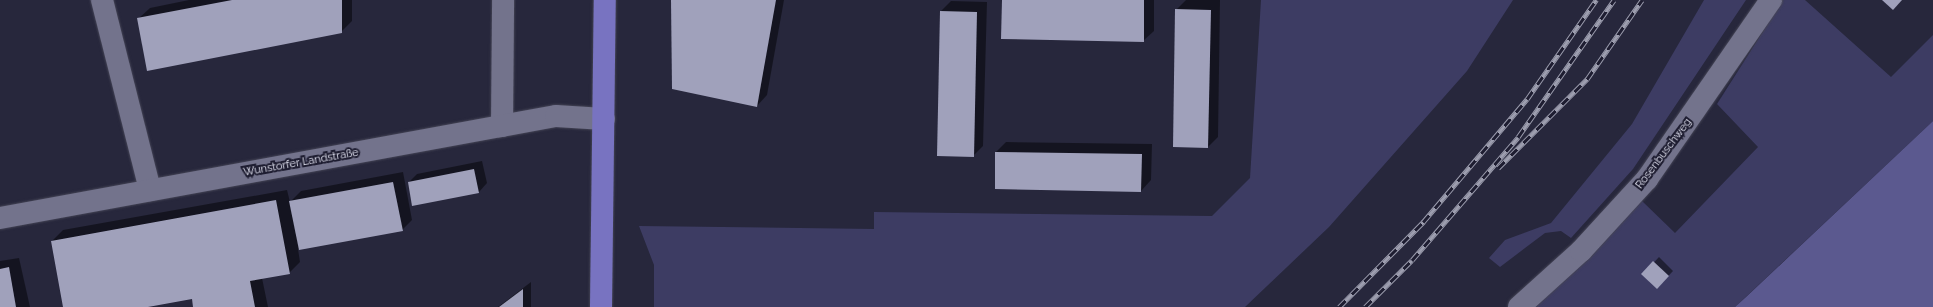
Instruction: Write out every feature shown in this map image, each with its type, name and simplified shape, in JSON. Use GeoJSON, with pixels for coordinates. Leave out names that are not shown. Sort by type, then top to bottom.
{"type":"FeatureCollection","features":[{"type":"Feature","properties":{"kind":"main road"},"geometry":{"type":"LineString","coordinates":[[601,307],[605,0]]}},
{"type":"Feature","properties":{"kind":"street"},"geometry":{"type":"LineString","coordinates":[[102,0],[150,190]]}},
{"type":"Feature","properties":{"kind":"street"},"geometry":{"type":"LineString","coordinates":[[502,126],[503,0]]}},
{"type":"Feature","properties":{"kind":"street","name":"Rosenbuschweg"},"geometry":{"type":"LineString","coordinates":[[1519,307],[1581,251],[1647,179],[1771,0]]}},
{"type":"Feature","properties":{"kind":"street","name":"Wunstorfer Landstraße"},"geometry":{"type":"LineString","coordinates":[[0,218],[556,116],[604,119]]}},
{"type":"Feature","properties":{"kind":"shaded area"},"geometry":{"type":"Polygon","coordinates":[[[1261,0],[1513,0],[1467,71],[1329,227],[1245,307],[654,307],[654,265],[639,226],[874,229],[874,212],[1212,216],[1250,178],[1261,0]]]}},
{"type":"Feature","properties":{"kind":"shaded area"},"geometry":{"type":"Polygon","coordinates":[[[1704,0],[1746,0],[1633,169],[1571,238],[1561,231],[1545,233],[1500,267],[1489,258],[1505,240],[1551,223],[1632,124],[1704,0]]]}},
{"type":"Feature","properties":{"kind":"shaded area"},"geometry":{"type":"Polygon","coordinates":[[[1783,0],[1805,0],[1891,77],[1933,35],[1933,121],[1735,307],[1536,307],[1641,200],[1675,233],[1758,147],[1717,104],[1783,0]]]}},
{"type":"Feature","properties":{"kind":"shaded area"},"geometry":{"type":"Polygon","coordinates":[[[1933,121],[1933,307],[1735,307],[1746,297],[1933,121]]]}},
{"type":"Feature","properties":{"kind":"building"},"geometry":{"type":"Polygon","coordinates":[[[232,0],[342,0],[342,33],[147,71],[137,18],[232,0]]]}},
{"type":"Feature","properties":{"kind":"building"},"geometry":{"type":"Polygon","coordinates":[[[671,0],[776,0],[757,107],[672,89],[671,0]]]}},
{"type":"Feature","properties":{"kind":"building"},"geometry":{"type":"Polygon","coordinates":[[[1002,0],[1144,0],[1144,42],[1001,39],[1002,0]]]}},
{"type":"Feature","properties":{"kind":"building"},"geometry":{"type":"Polygon","coordinates":[[[1882,0],[1902,0],[1893,10],[1882,0]]]}},
{"type":"Feature","properties":{"kind":"building"},"geometry":{"type":"Polygon","coordinates":[[[1175,9],[1211,10],[1208,148],[1173,147],[1175,9]]]}},
{"type":"Feature","properties":{"kind":"building"},"geometry":{"type":"Polygon","coordinates":[[[940,11],[977,12],[974,157],[937,156],[940,11]]]}},
{"type":"Feature","properties":{"kind":"building"},"geometry":{"type":"Polygon","coordinates":[[[995,152],[1142,154],[1141,192],[995,189],[995,152]]]}},
{"type":"Feature","properties":{"kind":"building"},"geometry":{"type":"Polygon","coordinates":[[[474,169],[479,193],[412,206],[408,182],[474,169]]]}},
{"type":"Feature","properties":{"kind":"building"},"geometry":{"type":"Polygon","coordinates":[[[393,182],[403,231],[299,250],[289,201],[393,182]]]}},
{"type":"Feature","properties":{"kind":"building"},"geometry":{"type":"Polygon","coordinates":[[[276,200],[290,274],[250,281],[255,307],[193,307],[192,299],[148,307],[63,307],[51,241],[276,200]]]}},
{"type":"Feature","properties":{"kind":"building"},"geometry":{"type":"Polygon","coordinates":[[[1653,261],[1669,276],[1657,289],[1641,274],[1653,261]]]}},
{"type":"Feature","properties":{"kind":"building"},"geometry":{"type":"Polygon","coordinates":[[[9,267],[16,307],[0,307],[0,269],[9,267]]]}},
{"type":"Feature","properties":{"kind":"building"},"geometry":{"type":"Polygon","coordinates":[[[523,289],[523,307],[499,307],[523,289]]]}},
{"type":"Feature","properties":{"kind":"railway"},"geometry":{"type":"LineString","coordinates":[[1339,307],[1423,222],[1527,99],[1596,0]]}},
{"type":"Feature","properties":{"kind":"railway"},"geometry":{"type":"LineString","coordinates":[[1365,307],[1412,260],[1518,137],[1614,0]]}},
{"type":"Feature","properties":{"kind":"railway"},"geometry":{"type":"LineString","coordinates":[[1498,168],[1587,79],[1642,0]]}}]}
